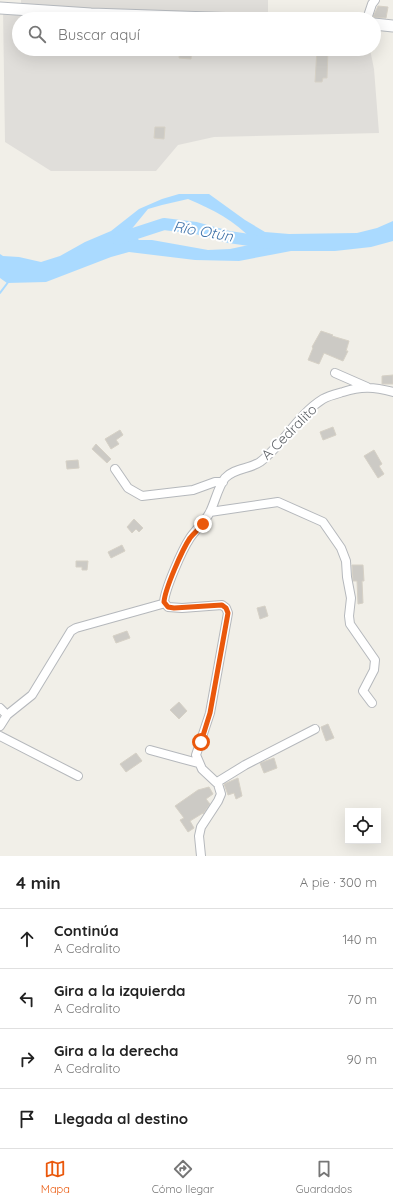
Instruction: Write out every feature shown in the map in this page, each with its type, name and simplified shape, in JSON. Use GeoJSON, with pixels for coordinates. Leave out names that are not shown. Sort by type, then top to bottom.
{"type":"FeatureCollection","features":[{"type":"Feature","properties":{"kind":"street"},"geometry":{"type":"LineString","coordinates":[[369,12],[375,0]]}},
{"type":"Feature","properties":{"kind":"street"},"geometry":{"type":"LineString","coordinates":[[0,8],[21,5],[75,12]]}},
{"type":"Feature","properties":{"kind":"street"},"geometry":{"type":"LineString","coordinates":[[381,25],[393,26]]}},
{"type":"Feature","properties":{"kind":"street"},"geometry":{"type":"LineString","coordinates":[[335,374],[368,387]]}},
{"type":"Feature","properties":{"kind":"street","name":"A Cedralito"},"geometry":{"type":"LineString","coordinates":[[223,482],[225,478],[231,474],[259,463],[273,451],[304,416],[324,399],[353,389],[368,387],[393,392]]}},
{"type":"Feature","properties":{"kind":"street"},"geometry":{"type":"LineString","coordinates":[[115,469],[128,488],[142,496],[194,490],[215,482],[223,482],[210,512],[203,524],[191,537],[182,553],[164,595],[164,602],[168,607],[174,608],[222,605],[226,608],[228,613],[210,713],[196,755],[198,763],[202,769],[218,784],[220,794],[218,801],[202,827],[199,836],[201,856]]}},
{"type":"Feature","properties":{"kind":"street"},"geometry":{"type":"LineString","coordinates":[[210,512],[278,502],[323,522],[341,548],[346,561],[351,598],[349,616],[350,624],[375,660],[374,670],[363,691],[372,702]]}},
{"type":"Feature","properties":{"kind":"street"},"geometry":{"type":"LineString","coordinates":[[0,726],[7,715],[32,696],[71,631],[76,628],[162,604],[164,602]]}},
{"type":"Feature","properties":{"kind":"street"},"geometry":{"type":"LineString","coordinates":[[0,708],[7,715]]}},
{"type":"Feature","properties":{"kind":"street"},"geometry":{"type":"LineString","coordinates":[[218,784],[219,781],[245,765],[315,730]]}},
{"type":"Feature","properties":{"kind":"street"},"geometry":{"type":"LineString","coordinates":[[0,736],[78,776]]}},
{"type":"Feature","properties":{"kind":"street"},"geometry":{"type":"LineString","coordinates":[[150,750],[198,763]]}},
{"type":"Feature","properties":{"kind":"shaded area"},"geometry":{"type":"Polygon","coordinates":[[[21,0],[268,0],[268,12],[12,12],[12,56],[371,56],[374,69],[379,133],[214,137],[178,145],[156,171],[51,171],[5,142],[3,8],[21,9],[21,0]]]}},
{"type":"Feature","properties":{"kind":"water","name":"Río Otún"},"geometry":{"type":"Polygon","coordinates":[[[179,194],[209,194],[245,220],[265,232],[289,234],[357,233],[377,228],[393,221],[393,241],[371,247],[335,251],[291,251],[239,261],[195,260],[129,252],[111,257],[46,282],[7,283],[0,278],[0,254],[3,256],[19,257],[41,262],[60,256],[85,242],[111,231],[139,209],[162,199],[179,194]],[[188,199],[148,209],[130,231],[139,240],[152,240],[208,250],[230,249],[249,245],[253,241],[231,221],[188,199]]]}},
{"type":"Feature","properties":{"kind":"building"},"geometry":{"type":"Polygon","coordinates":[[[378,6],[388,7],[386,18],[381,18],[381,12],[375,12],[378,6]]]}},
{"type":"Feature","properties":{"kind":"building"},"geometry":{"type":"Polygon","coordinates":[[[179,56],[191,56],[191,59],[179,58],[179,56]]]}},
{"type":"Feature","properties":{"kind":"building"},"geometry":{"type":"Polygon","coordinates":[[[317,56],[328,56],[327,78],[323,78],[322,82],[315,82],[317,56]]]}},
{"type":"Feature","properties":{"kind":"building"},"geometry":{"type":"Polygon","coordinates":[[[155,127],[165,127],[164,139],[154,138],[155,127]]]}},
{"type":"Feature","properties":{"kind":"building"},"geometry":{"type":"Polygon","coordinates":[[[321,331],[349,341],[346,351],[348,351],[343,361],[324,353],[319,364],[308,360],[313,348],[312,347],[321,331]]]}},
{"type":"Feature","properties":{"kind":"building"},"geometry":{"type":"Polygon","coordinates":[[[393,375],[393,384],[382,384],[382,376],[393,375]]]}},
{"type":"Feature","properties":{"kind":"building"},"geometry":{"type":"Polygon","coordinates":[[[333,427],[336,435],[323,440],[320,432],[333,427]]]}},
{"type":"Feature","properties":{"kind":"building"},"geometry":{"type":"Polygon","coordinates":[[[120,430],[123,435],[116,440],[119,444],[111,449],[105,439],[120,430]]]}},
{"type":"Feature","properties":{"kind":"building"},"geometry":{"type":"Polygon","coordinates":[[[96,444],[111,459],[107,463],[92,449],[96,444]]]}},
{"type":"Feature","properties":{"kind":"building"},"geometry":{"type":"Polygon","coordinates":[[[374,450],[382,464],[379,466],[384,474],[378,478],[364,456],[374,450]]]}},
{"type":"Feature","properties":{"kind":"building"},"geometry":{"type":"Polygon","coordinates":[[[78,460],[79,468],[67,469],[66,461],[78,460]]]}},
{"type":"Feature","properties":{"kind":"building"},"geometry":{"type":"Polygon","coordinates":[[[134,519],[143,528],[139,532],[136,529],[132,533],[127,527],[134,519]]]}},
{"type":"Feature","properties":{"kind":"building"},"geometry":{"type":"Polygon","coordinates":[[[122,545],[125,551],[111,558],[108,552],[122,545]]]}},
{"type":"Feature","properties":{"kind":"building"},"geometry":{"type":"Polygon","coordinates":[[[76,561],[88,561],[87,570],[82,570],[82,567],[76,567],[76,561]]]}},
{"type":"Feature","properties":{"kind":"building"},"geometry":{"type":"Polygon","coordinates":[[[352,565],[363,565],[363,603],[358,604],[357,581],[353,581],[352,565]]]}},
{"type":"Feature","properties":{"kind":"building"},"geometry":{"type":"Polygon","coordinates":[[[265,606],[268,616],[260,619],[257,608],[265,606]]]}},
{"type":"Feature","properties":{"kind":"building"},"geometry":{"type":"Polygon","coordinates":[[[127,631],[130,638],[116,643],[113,636],[127,631]]]}},
{"type":"Feature","properties":{"kind":"building"},"geometry":{"type":"Polygon","coordinates":[[[179,702],[187,711],[179,719],[170,710],[179,702]]]}},
{"type":"Feature","properties":{"kind":"building"},"geometry":{"type":"Polygon","coordinates":[[[328,724],[334,738],[326,741],[321,727],[328,724]]]}},
{"type":"Feature","properties":{"kind":"building"},"geometry":{"type":"Polygon","coordinates":[[[136,753],[142,761],[126,772],[120,764],[136,753]]]}},
{"type":"Feature","properties":{"kind":"building"},"geometry":{"type":"Polygon","coordinates":[[[274,758],[277,768],[264,773],[260,763],[274,758]]]}},
{"type":"Feature","properties":{"kind":"building"},"geometry":{"type":"Polygon","coordinates":[[[238,778],[242,796],[236,799],[234,793],[228,795],[224,784],[238,778]]]}},
{"type":"Feature","properties":{"kind":"building"},"geometry":{"type":"Polygon","coordinates":[[[209,787],[213,794],[206,799],[210,804],[203,814],[190,821],[194,828],[188,832],[180,820],[184,818],[175,806],[198,790],[209,787]]]}},
{"type":"Feature","properties":{"kind":"waterway","name":"Río Otún"},"geometry":{"type":"LineString","coordinates":[[118,239],[164,224],[196,228],[229,237],[269,243]]}},
{"type":"Feature","properties":{"kind":"waterway"},"geometry":{"type":"LineString","coordinates":[[0,293],[9,281]]}},
{"type":"Feature","properties":{"kind":"route"},"geometry":{"type":"LineString","coordinates":[[201,742],[210,713],[228,613],[226,608],[222,605],[182,608],[168,607],[164,602],[164,595],[182,553],[191,537],[203,524]]}}]}
